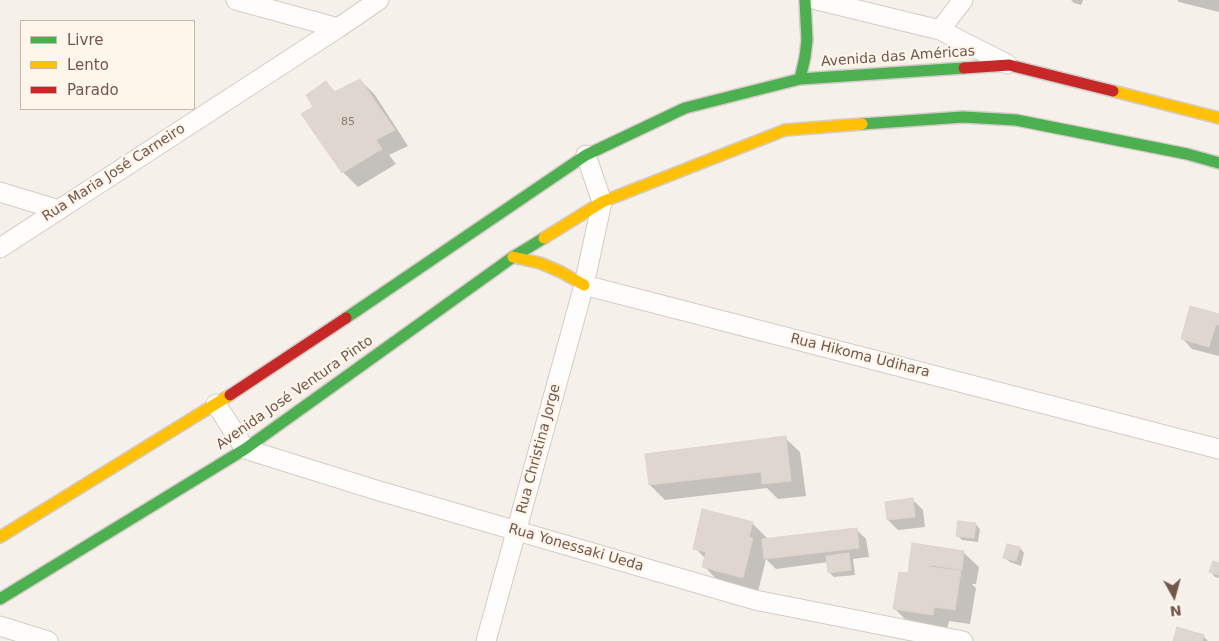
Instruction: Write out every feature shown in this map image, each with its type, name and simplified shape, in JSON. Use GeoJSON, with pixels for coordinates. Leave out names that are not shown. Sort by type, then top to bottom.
{"type":"FeatureCollection","features":[{"type":"Feature","properties":{"kind":"main road"},"geometry":{"type":"LineString","coordinates":[[800,79],[807,40],[806,0]]}},
{"type":"Feature","properties":{"kind":"main road","name":"Avenida das Américas"},"geometry":{"type":"LineString","coordinates":[[586,155],[685,108],[800,79],[1009,65],[1219,118]]}},
{"type":"Feature","properties":{"kind":"main road"},"geometry":{"type":"LineString","coordinates":[[602,202],[785,130],[954,118],[1016,120],[1188,154],[1219,163]]}},
{"type":"Feature","properties":{"kind":"main road"},"geometry":{"type":"LineString","coordinates":[[0,537],[216,404],[586,155]]}},
{"type":"Feature","properties":{"kind":"main road","name":"Avenida José Ventura Pinto"},"geometry":{"type":"LineString","coordinates":[[0,599],[245,449],[512,257],[602,202]]}},
{"type":"Feature","properties":{"kind":"main road"},"geometry":{"type":"LineString","coordinates":[[512,257],[540,263],[584,286]]}},
{"type":"Feature","properties":{"kind":"street"},"geometry":{"type":"LineString","coordinates":[[236,0],[338,28]]}},
{"type":"Feature","properties":{"kind":"street","name":"Rua Maria José Carneiro"},"geometry":{"type":"LineString","coordinates":[[0,248],[379,0]]}},
{"type":"Feature","properties":{"kind":"street"},"geometry":{"type":"LineString","coordinates":[[817,0],[940,30],[1009,65]]}},
{"type":"Feature","properties":{"kind":"street"},"geometry":{"type":"LineString","coordinates":[[940,30],[963,0]]}},
{"type":"Feature","properties":{"kind":"street"},"geometry":{"type":"LineString","coordinates":[[584,286],[602,202],[586,155]]}},
{"type":"Feature","properties":{"kind":"street"},"geometry":{"type":"LineString","coordinates":[[0,192],[59,210]]}},
{"type":"Feature","properties":{"kind":"street","name":"Rua Hikoma Udihara"},"geometry":{"type":"LineString","coordinates":[[584,286],[1219,448]]}},
{"type":"Feature","properties":{"kind":"street","name":"Rua Christina Jorge"},"geometry":{"type":"LineString","coordinates":[[486,641],[584,286]]}},
{"type":"Feature","properties":{"kind":"street"},"geometry":{"type":"LineString","coordinates":[[216,404],[245,449]]}},
{"type":"Feature","properties":{"kind":"street","name":"Rua Yonessaki Ueda"},"geometry":{"type":"LineString","coordinates":[[245,449],[376,490],[755,600],[963,641]]}},
{"type":"Feature","properties":{"kind":"street"},"geometry":{"type":"LineString","coordinates":[[0,626],[48,641]]}},
{"type":"Feature","properties":{"kind":"building"},"geometry":{"type":"Polygon","coordinates":[[[360,79],[395,130],[376,140],[382,149],[342,173],[301,114],[313,107],[306,95],[326,81],[334,92],[360,79]]]}},
{"type":"Feature","properties":{"kind":"building"},"geometry":{"type":"Polygon","coordinates":[[[1190,306],[1219,314],[1219,325],[1216,324],[1209,347],[1181,339],[1190,306]]]}},
{"type":"Feature","properties":{"kind":"building"},"geometry":{"type":"Polygon","coordinates":[[[786,436],[791,481],[762,484],[761,472],[649,485],[645,454],[786,436]]]}},
{"type":"Feature","properties":{"kind":"building"},"geometry":{"type":"Polygon","coordinates":[[[913,498],[915,517],[887,520],[885,502],[913,498]]]}},
{"type":"Feature","properties":{"kind":"building"},"geometry":{"type":"Polygon","coordinates":[[[702,509],[753,522],[749,537],[753,538],[743,578],[702,567],[706,552],[693,549],[702,509]]]}},
{"type":"Feature","properties":{"kind":"building"},"geometry":{"type":"Polygon","coordinates":[[[958,521],[976,523],[974,538],[956,536],[958,521]]]}},
{"type":"Feature","properties":{"kind":"building"},"geometry":{"type":"Polygon","coordinates":[[[857,528],[859,548],[764,559],[762,539],[857,528]]]}},
{"type":"Feature","properties":{"kind":"building"},"geometry":{"type":"Polygon","coordinates":[[[912,543],[964,551],[962,570],[931,565],[931,567],[961,571],[955,610],[934,607],[933,615],[893,609],[899,572],[908,573],[912,543]]]}},
{"type":"Feature","properties":{"kind":"building"},"geometry":{"type":"Polygon","coordinates":[[[1007,544],[1020,547],[1016,561],[1003,558],[1007,544]]]}},
{"type":"Feature","properties":{"kind":"building"},"geometry":{"type":"Polygon","coordinates":[[[849,553],[851,570],[828,573],[826,556],[849,553]]]}},
{"type":"Feature","properties":{"kind":"building"},"geometry":{"type":"Polygon","coordinates":[[[1213,561],[1219,563],[1218,575],[1209,572],[1213,561]]]}},
{"type":"Feature","properties":{"kind":"building"},"geometry":{"type":"Polygon","coordinates":[[[1177,627],[1204,635],[1202,641],[1173,641],[1177,627]]]}},
{"type":"Feature","properties":{"kind":"traffic: fast"},"geometry":{"type":"LineString","coordinates":[[800,79],[807,40],[805,0]]}},
{"type":"Feature","properties":{"kind":"traffic: fast"},"geometry":{"type":"LineString","coordinates":[[346,318],[586,155],[685,108],[800,79],[964,68]]}},
{"type":"Feature","properties":{"kind":"traffic: fast"},"geometry":{"type":"LineString","coordinates":[[862,124],[963,117],[1016,120],[1187,154],[1219,163]]}},
{"type":"Feature","properties":{"kind":"traffic: fast"},"geometry":{"type":"LineString","coordinates":[[0,599],[245,449],[513,257],[544,238]]}},
{"type":"Feature","properties":{"kind":"traffic: slow"},"geometry":{"type":"LineString","coordinates":[[1113,91],[1219,118]]}},
{"type":"Feature","properties":{"kind":"traffic: slow"},"geometry":{"type":"LineString","coordinates":[[544,238],[602,202],[785,130],[862,124]]}},
{"type":"Feature","properties":{"kind":"traffic: slow"},"geometry":{"type":"LineString","coordinates":[[513,257],[540,263],[584,285]]}},
{"type":"Feature","properties":{"kind":"traffic: slow"},"geometry":{"type":"LineString","coordinates":[[0,537],[230,395]]}},
{"type":"Feature","properties":{"kind":"traffic: jam"},"geometry":{"type":"LineString","coordinates":[[964,68],[1009,65],[1113,91]]}},
{"type":"Feature","properties":{"kind":"traffic: jam"},"geometry":{"type":"LineString","coordinates":[[230,395],[346,318]]}}]}
